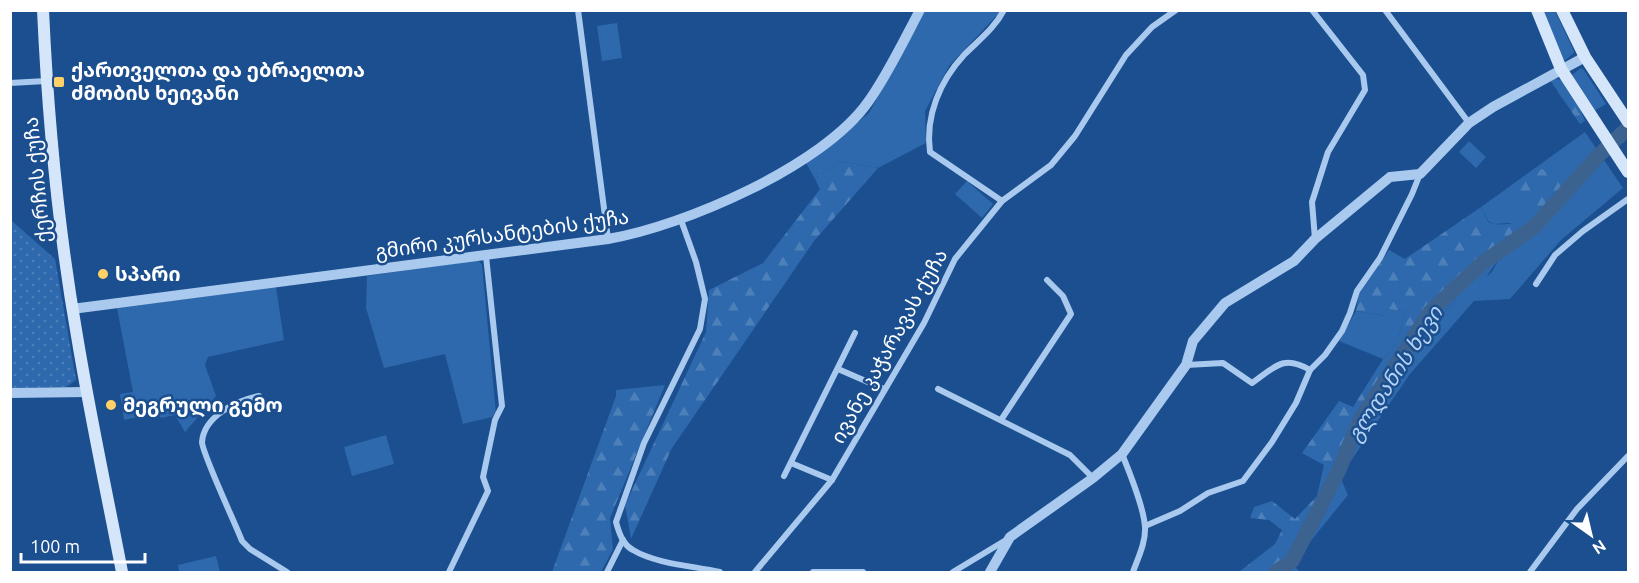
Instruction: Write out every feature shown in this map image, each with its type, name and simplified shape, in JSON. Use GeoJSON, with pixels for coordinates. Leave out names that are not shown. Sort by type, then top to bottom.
{"type":"FeatureCollection","features":[{"type":"Feature","properties":{"kind":"main road","name":"ქერჩის ქუჩა"},"geometry":{"type":"LineString","coordinates":[[43,10],[46,81],[55,181],[72,309],[122,573]]}},
{"type":"Feature","properties":{"kind":"main road"},"geometry":{"type":"LineString","coordinates":[[1537,10],[1561,69],[1629,172]]}},
{"type":"Feature","properties":{"kind":"main road"},"geometry":{"type":"LineString","coordinates":[[1562,10],[1584,57],[1629,122]]}},
{"type":"Feature","properties":{"kind":"street"},"geometry":{"type":"LineString","coordinates":[[578,10],[608,239]]}},
{"type":"Feature","properties":{"kind":"street","name":"გმირი კურსანტების ქუჩა"},"geometry":{"type":"LineString","coordinates":[[72,309],[629,236],[681,220],[766,181],[816,152],[845,127],[868,103],[920,10]]}},
{"type":"Feature","properties":{"kind":"street"},"geometry":{"type":"LineString","coordinates":[[1002,201],[930,152],[928,141],[934,105],[947,76],[965,54],[985,37],[1004,10]]}},
{"type":"Feature","properties":{"kind":"street","name":"ივანე კაჭარავას ქუჩა"},"geometry":{"type":"LineString","coordinates":[[755,573],[832,480],[924,323],[950,267],[1002,201],[1051,165],[1075,136],[1126,55],[1152,27],[1176,10]]}},
{"type":"Feature","properties":{"kind":"street"},"geometry":{"type":"LineString","coordinates":[[1312,10],[1363,75],[1365,90],[1328,152],[1312,202],[1315,239]]}},
{"type":"Feature","properties":{"kind":"street"},"geometry":{"type":"LineString","coordinates":[[1385,10],[1469,123]]}},
{"type":"Feature","properties":{"kind":"street"},"geometry":{"type":"LineString","coordinates":[[1145,526],[1180,511],[1208,493],[1243,481],[1272,442],[1296,403],[1310,370],[1342,331],[1357,291],[1380,258],[1420,174],[1469,123],[1584,57]]}},
{"type":"Feature","properties":{"kind":"street"},"geometry":{"type":"LineString","coordinates":[[10,83],[46,81]]}},
{"type":"Feature","properties":{"kind":"street"},"geometry":{"type":"LineString","coordinates":[[953,573],[1010,537],[1093,478],[1122,454],[1186,365],[1193,341],[1225,303],[1294,261],[1315,239],[1390,177],[1420,174]]}},
{"type":"Feature","properties":{"kind":"street"},"geometry":{"type":"LineString","coordinates":[[1536,284],[1555,255],[1583,231],[1629,199]]}},
{"type":"Feature","properties":{"kind":"street"},"geometry":{"type":"LineString","coordinates":[[681,220],[696,262],[705,298],[700,329],[644,443],[616,522],[623,540],[631,550],[654,558],[720,573]]}},
{"type":"Feature","properties":{"kind":"street"},"geometry":{"type":"LineString","coordinates":[[449,573],[488,491],[483,477],[495,420],[502,406],[486,256]]}},
{"type":"Feature","properties":{"kind":"street"},"geometry":{"type":"LineString","coordinates":[[1001,420],[1071,314],[1063,296],[1047,280]]}},
{"type":"Feature","properties":{"kind":"street"},"geometry":{"type":"LineString","coordinates":[[784,476],[855,333]]}},
{"type":"Feature","properties":{"kind":"street"},"geometry":{"type":"LineString","coordinates":[[1186,365],[1223,363],[1252,382],[1282,362],[1298,363],[1310,370]]}},
{"type":"Feature","properties":{"kind":"street"},"geometry":{"type":"LineString","coordinates":[[838,369],[884,389]]}},
{"type":"Feature","properties":{"kind":"street"},"geometry":{"type":"LineString","coordinates":[[938,388],[1071,455],[1093,478]]}},
{"type":"Feature","properties":{"kind":"street"},"geometry":{"type":"LineString","coordinates":[[10,393],[87,392]]}},
{"type":"Feature","properties":{"kind":"street"},"geometry":{"type":"LineString","coordinates":[[259,396],[247,399],[219,414],[206,427],[202,445],[242,541],[250,549],[287,573]]}},
{"type":"Feature","properties":{"kind":"street"},"geometry":{"type":"LineString","coordinates":[[1122,454],[1145,526],[1143,543],[1132,573]]}},
{"type":"Feature","properties":{"kind":"street"},"geometry":{"type":"LineString","coordinates":[[1530,573],[1577,509],[1629,456]]}},
{"type":"Feature","properties":{"kind":"street"},"geometry":{"type":"LineString","coordinates":[[791,463],[832,480]]}},
{"type":"Feature","properties":{"kind":"street"},"geometry":{"type":"LineString","coordinates":[[990,573],[1010,537]]}},
{"type":"Feature","properties":{"kind":"street"},"geometry":{"type":"LineString","coordinates":[[607,573],[623,540]]}},
{"type":"Feature","properties":{"kind":"street"},"geometry":{"type":"LineString","coordinates":[[813,573],[863,573]]}},
{"type":"Feature","properties":{"kind":"green space"},"geometry":{"type":"Polygon","coordinates":[[[925,11],[1001,11],[949,66],[925,111],[926,143],[878,168],[839,161],[815,179],[806,163],[869,113],[925,11]]]}},
{"type":"Feature","properties":{"kind":"green space"},"geometry":{"type":"Polygon","coordinates":[[[1542,11],[1555,11],[1574,51],[1564,61],[1542,11]]]}},
{"type":"Feature","properties":{"kind":"green space"},"geometry":{"type":"Polygon","coordinates":[[[617,23],[622,58],[602,61],[597,26],[617,23]]]}},
{"type":"Feature","properties":{"kind":"green space"},"geometry":{"type":"Polygon","coordinates":[[[1581,68],[1606,104],[1594,111],[1572,75],[1581,68]]]}},
{"type":"Feature","properties":{"kind":"green space"},"geometry":{"type":"Polygon","coordinates":[[[1550,80],[1563,80],[1580,109],[1585,121],[1580,124],[1550,80]]]}},
{"type":"Feature","properties":{"kind":"green space"},"geometry":{"type":"Polygon","coordinates":[[[1585,132],[1623,188],[1561,240],[1510,299],[1474,301],[1410,374],[1375,425],[1369,421],[1422,338],[1439,318],[1456,300],[1492,272],[1500,257],[1514,246],[1534,237],[1510,223],[1494,224],[1488,221],[1481,207],[1585,132]]]}},
{"type":"Feature","properties":{"kind":"green space"},"geometry":{"type":"Polygon","coordinates":[[[1469,141],[1486,157],[1476,168],[1459,152],[1469,141]]]}},
{"type":"Feature","properties":{"kind":"green space"},"geometry":{"type":"Polygon","coordinates":[[[839,161],[878,168],[814,241],[672,448],[631,539],[625,505],[706,332],[709,290],[763,263],[820,189],[815,179],[839,161]]]}},
{"type":"Feature","properties":{"kind":"green space"},"geometry":{"type":"Polygon","coordinates":[[[1542,169],[1553,175],[1559,183],[1566,204],[1560,211],[1546,215],[1530,212],[1513,195],[1520,183],[1542,169]]]}},
{"type":"Feature","properties":{"kind":"green space"},"geometry":{"type":"Polygon","coordinates":[[[967,181],[993,204],[982,218],[955,194],[967,181]]]}},
{"type":"Feature","properties":{"kind":"green space"},"geometry":{"type":"Polygon","coordinates":[[[1481,207],[1488,222],[1516,224],[1528,230],[1535,237],[1500,257],[1481,284],[1456,300],[1422,338],[1370,421],[1375,425],[1340,477],[1342,481],[1304,524],[1289,553],[1268,572],[1239,572],[1275,544],[1282,530],[1269,520],[1250,518],[1254,507],[1272,501],[1295,519],[1317,496],[1324,465],[1302,453],[1339,401],[1353,407],[1383,359],[1398,341],[1405,311],[1387,309],[1387,316],[1356,311],[1359,293],[1389,250],[1405,259],[1481,207]]]}},
{"type":"Feature","properties":{"kind":"green space"},"geometry":{"type":"Polygon","coordinates":[[[10,214],[12,221],[55,259],[76,380],[66,387],[11,388],[10,214]]]}},
{"type":"Feature","properties":{"kind":"green space"},"geometry":{"type":"Polygon","coordinates":[[[478,260],[482,265],[496,413],[492,417],[463,424],[445,354],[384,368],[366,308],[367,276],[478,260]]]}},
{"type":"Feature","properties":{"kind":"green space"},"geometry":{"type":"Polygon","coordinates":[[[276,287],[284,340],[208,357],[205,365],[216,396],[185,432],[175,415],[161,418],[157,413],[124,420],[120,394],[133,392],[117,308],[276,287]]]}},
{"type":"Feature","properties":{"kind":"green space"},"geometry":{"type":"Polygon","coordinates":[[[1387,309],[1405,311],[1398,341],[1383,359],[1339,341],[1356,311],[1386,316],[1387,309]]]}},
{"type":"Feature","properties":{"kind":"green space"},"geometry":{"type":"Polygon","coordinates":[[[665,385],[610,518],[613,549],[601,572],[552,572],[616,396],[616,390],[665,385]]]}},
{"type":"Feature","properties":{"kind":"green space"},"geometry":{"type":"Polygon","coordinates":[[[386,435],[394,464],[352,476],[344,447],[386,435]]]}},
{"type":"Feature","properties":{"kind":"green space"},"geometry":{"type":"Polygon","coordinates":[[[1342,481],[1348,495],[1292,564],[1300,572],[1268,572],[1294,547],[1304,524],[1342,481]]]}},
{"type":"Feature","properties":{"kind":"green space"},"geometry":{"type":"Polygon","coordinates":[[[216,556],[220,572],[179,572],[178,565],[216,556]]]}},
{"type":"Feature","properties":{"kind":"waterway","name":"გლდანის ხევი"},"geometry":{"type":"LineString","coordinates":[[1276,572],[1292,561],[1338,472],[1360,420],[1430,312],[1481,264],[1534,227],[1599,155],[1628,128]]}},
{"type":"Feature","properties":{"kind":"place","name":"ქართველთა და ებრაელთა ძმობის ხეივანი"},"geometry":{"type":"Point","coordinates":[59,82]}},
{"type":"Feature","properties":{"kind":"place","name":"სპარი"},"geometry":{"type":"Point","coordinates":[103,274]}},
{"type":"Feature","properties":{"kind":"place","name":"მეგრული გემო"},"geometry":{"type":"Point","coordinates":[111,405]}}]}
